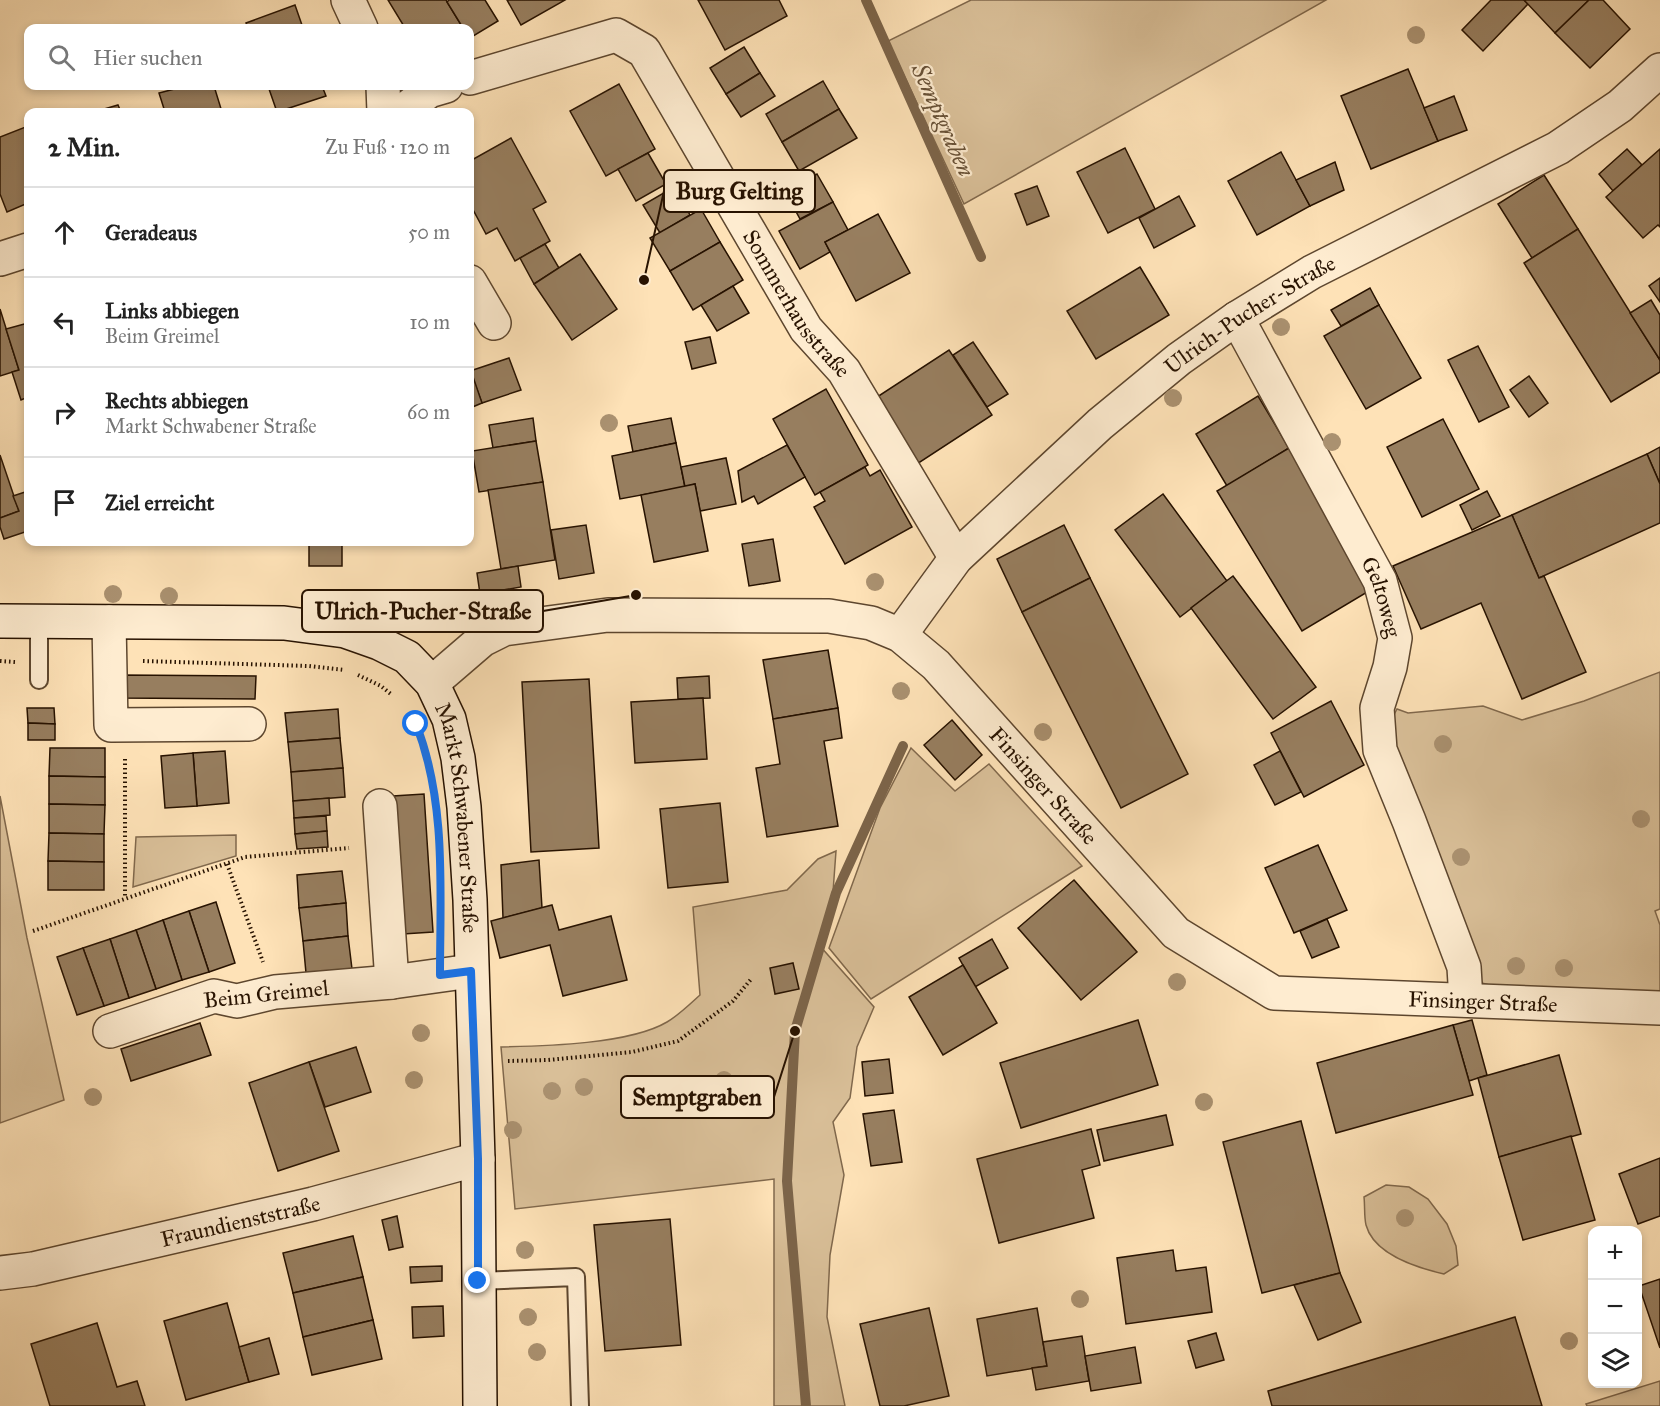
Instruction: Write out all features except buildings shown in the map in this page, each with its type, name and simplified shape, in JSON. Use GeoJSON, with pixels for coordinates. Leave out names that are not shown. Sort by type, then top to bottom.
{"type":"FeatureCollection","features":[{"type":"Feature","properties":{"kind":"street"},"geometry":{"type":"LineString","coordinates":[[348,0],[359,24]]}},
{"type":"Feature","properties":{"kind":"street","name":"Sommerhausstraße"},"geometry":{"type":"LineString","coordinates":[[474,77],[616,35],[644,51],[806,329],[844,371],[956,558]]}},
{"type":"Feature","properties":{"kind":"street","name":"Ulrich-Pucher-Straße"},"geometry":{"type":"LineString","coordinates":[[900,635],[956,558],[1100,424],[1179,359],[1237,318],[1312,272],[1558,148],[1620,106],[1660,70]]}},
{"type":"Feature","properties":{"kind":"street"},"geometry":{"type":"LineString","coordinates":[[383,90],[384,108]]}},
{"type":"Feature","properties":{"kind":"street"},"geometry":{"type":"LineString","coordinates":[[407,108],[429,90]]}},
{"type":"Feature","properties":{"kind":"street"},"geometry":{"type":"LineString","coordinates":[[0,259],[24,251]]}},
{"type":"Feature","properties":{"kind":"street"},"geometry":{"type":"LineString","coordinates":[[474,289],[494,323]]}},
{"type":"Feature","properties":{"kind":"street","name":"Geltoweg"},"geometry":{"type":"LineString","coordinates":[[1237,318],[1380,581],[1395,638],[1390,667],[1377,708],[1380,750],[1464,967],[1466,1000]]}},
{"type":"Feature","properties":{"kind":"street","name":"Finsinger Straße"},"geometry":{"type":"LineString","coordinates":[[432,683],[482,640],[504,628],[608,615],[829,616],[871,623],[900,635],[936,666],[1176,933],[1274,993],[1660,1008]]}},
{"type":"Feature","properties":{"kind":"street","name":"Markt Schwabener Straße"},"geometry":{"type":"LineString","coordinates":[[0,621],[39,622],[109,637],[284,623],[345,631],[379,642],[407,657],[432,683],[449,719],[458,758],[468,865],[478,1159],[480,1406]]}},
{"type":"Feature","properties":{"kind":"street"},"geometry":{"type":"LineString","coordinates":[[109,637],[111,725],[249,724]]}},
{"type":"Feature","properties":{"kind":"street"},"geometry":{"type":"LineString","coordinates":[[381,806],[392,982]]}},
{"type":"Feature","properties":{"kind":"street","name":"Beim Greimel"},"geometry":{"type":"LineString","coordinates":[[110,1031],[214,996],[237,1001],[274,992],[392,982],[471,971]]}},
{"type":"Feature","properties":{"kind":"street","name":"Fraundienststraße"},"geometry":{"type":"LineString","coordinates":[[0,1273],[33,1269],[313,1204],[478,1159]]}},
{"type":"Feature","properties":{"kind":"lane"},"geometry":{"type":"LineString","coordinates":[[39,622],[39,680]]}},
{"type":"Feature","properties":{"kind":"lane"},"geometry":{"type":"LineString","coordinates":[[478,1281],[576,1277],[580,1406]]}},
{"type":"Feature","properties":{"kind":"path"},"geometry":{"type":"LineString","coordinates":[[109,637],[119,652],[133,661],[309,666],[349,670],[381,686],[395,697]]}},
{"type":"Feature","properties":{"kind":"path"},"geometry":{"type":"LineString","coordinates":[[0,661],[39,662]]}},
{"type":"Feature","properties":{"kind":"path"},"geometry":{"type":"LineString","coordinates":[[124,770],[125,898]]}},
{"type":"Feature","properties":{"kind":"path"},"geometry":{"type":"LineString","coordinates":[[33,931],[245,857],[383,845]]}},
{"type":"Feature","properties":{"kind":"path"},"geometry":{"type":"LineString","coordinates":[[227,864],[274,992]]}},
{"type":"Feature","properties":{"kind":"path"},"geometry":{"type":"LineString","coordinates":[[474,1061],[548,1060],[632,1052],[678,1041],[733,1001],[752,978]]}},
{"type":"Feature","properties":{"kind":"shaded area"},"geometry":{"type":"Polygon","coordinates":[[[971,0],[1326,0],[964,204],[888,41],[971,0]]]}},
{"type":"Feature","properties":{"kind":"shaded area"},"geometry":{"type":"Polygon","coordinates":[[[1660,672],[1660,909],[1655,911],[1660,925],[1660,991],[1500,988],[1482,983],[1387,728],[1397,709],[1408,713],[1483,706],[1522,720],[1584,701],[1660,672]]]}},
{"type":"Feature","properties":{"kind":"shaded area"},"geometry":{"type":"Polygon","coordinates":[[[911,748],[955,791],[989,764],[1082,866],[871,999],[829,948],[880,808],[911,748]]]}},
{"type":"Feature","properties":{"kind":"shaded area"},"geometry":{"type":"Polygon","coordinates":[[[0,796],[27,938],[64,1100],[0,1123],[0,796]]]}},
{"type":"Feature","properties":{"kind":"shaded area"},"geometry":{"type":"Polygon","coordinates":[[[236,835],[236,856],[133,887],[136,837],[236,835]]]}},
{"type":"Feature","properties":{"kind":"shaded area"},"geometry":{"type":"Polygon","coordinates":[[[836,851],[833,892],[820,946],[874,1007],[857,1047],[850,1098],[833,1122],[844,1175],[830,1255],[827,1317],[845,1406],[774,1406],[774,1179],[515,1209],[501,1047],[610,1039],[632,1035],[667,1022],[700,995],[693,907],[787,890],[818,859],[836,851]]]}},
{"type":"Feature","properties":{"kind":"shaded area"},"geometry":{"type":"Polygon","coordinates":[[[1386,1185],[1409,1187],[1428,1199],[1447,1224],[1456,1246],[1458,1265],[1444,1274],[1398,1259],[1378,1244],[1366,1225],[1364,1197],[1386,1185]]]}},
{"type":"Feature","properties":{"kind":"shaded area"},"geometry":{"type":"Polygon","coordinates":[[[1660,1381],[1660,1406],[1587,1406],[1586,1404],[1642,1388],[1660,1381]]]}},
{"type":"Feature","properties":{"kind":"waterway","name":"Semptgraben"},"geometry":{"type":"LineString","coordinates":[[866,0],[981,257]]}},
{"type":"Feature","properties":{"kind":"waterway","name":"Semptgraben"},"geometry":{"type":"LineString","coordinates":[[806,1406],[787,1181],[795,1031],[836,893],[903,746]]}},
{"type":"Feature","properties":{"kind":"place","name":"Burg Gelting"},"geometry":{"type":"Point","coordinates":[644,280]}},
{"type":"Feature","properties":{"kind":"place","name":"Ulrich-Pucher-Straße"},"geometry":{"type":"Point","coordinates":[636,595]}},
{"type":"Feature","properties":{"kind":"place","name":"Semptgraben"},"geometry":{"type":"Point","coordinates":[795,1031]}},
{"type":"Feature","properties":{"kind":"route"},"geometry":{"type":"LineString","coordinates":[[416,724],[427,750],[438,824],[440,975],[471,971],[478,1159],[478,1281]]}}]}
